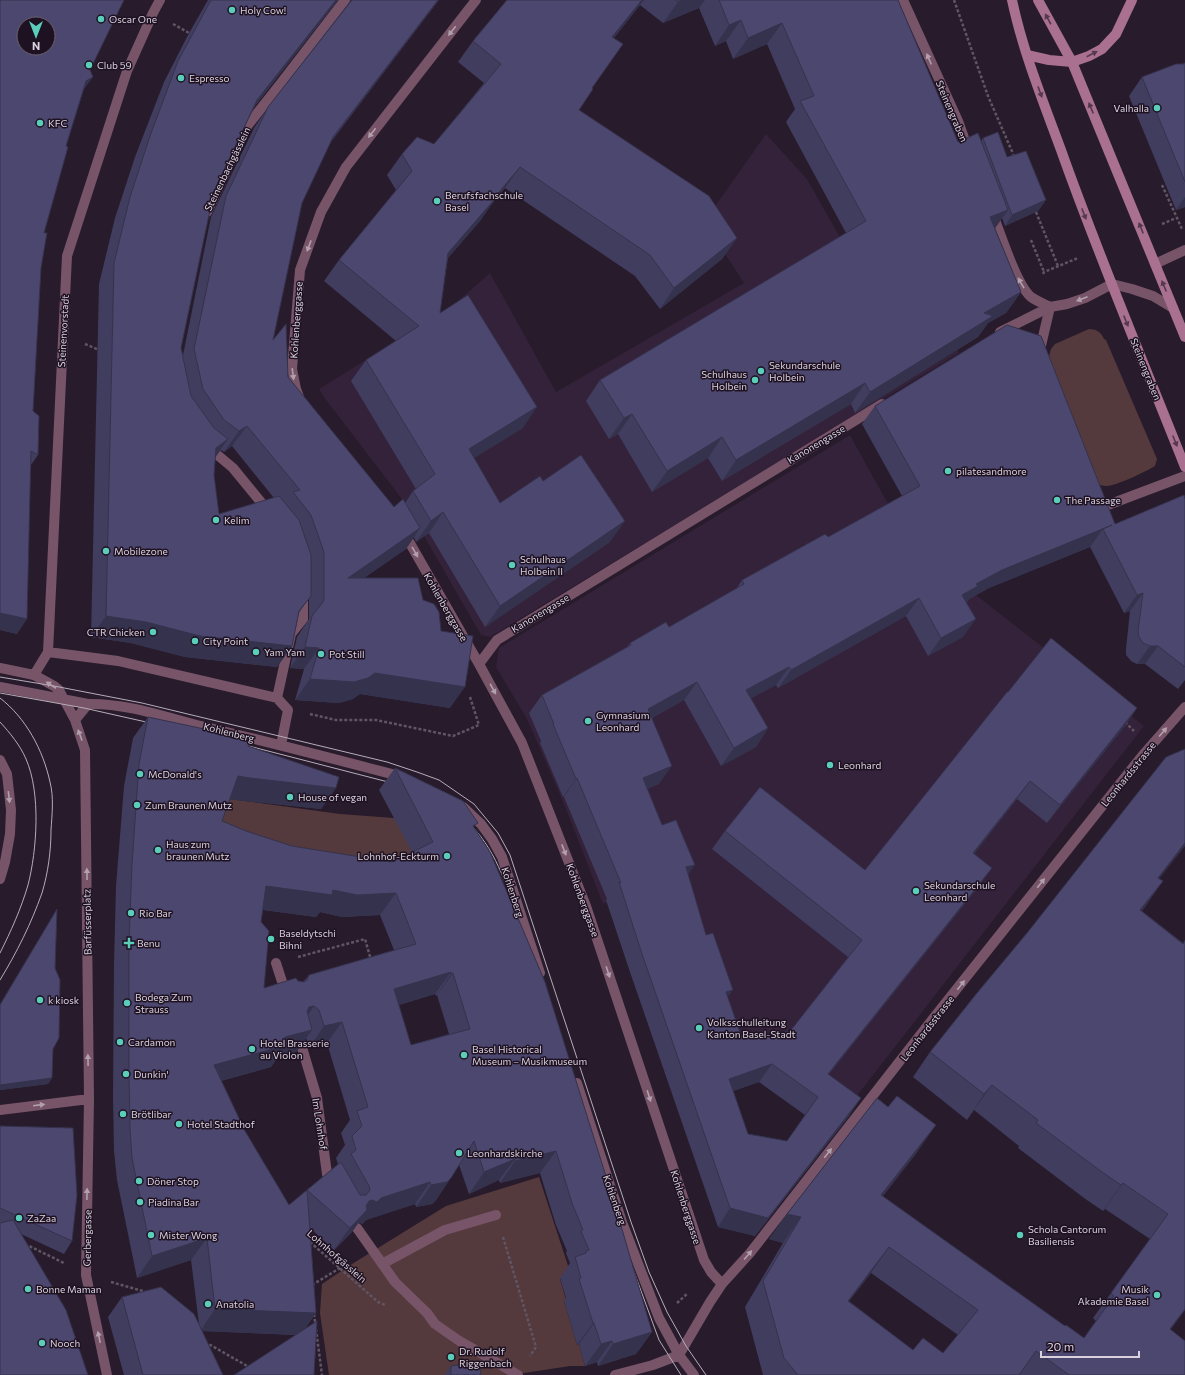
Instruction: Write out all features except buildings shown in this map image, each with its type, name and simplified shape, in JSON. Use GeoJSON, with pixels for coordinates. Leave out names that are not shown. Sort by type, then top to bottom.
{"type":"FeatureCollection","features":[{"type":"Feature","properties":{"kind":"main road","name":"Steinengraben"},"geometry":{"type":"LineString","coordinates":[[1012,0],[1027,55],[1082,208],[1185,467]]}},
{"type":"Feature","properties":{"kind":"main road"},"geometry":{"type":"LineString","coordinates":[[1038,0],[1072,62],[1185,338]]}},
{"type":"Feature","properties":{"kind":"main road"},"geometry":{"type":"LineString","coordinates":[[1027,55],[1049,60],[1072,62],[1089,56],[1102,49],[1116,34],[1132,0]]}},
{"type":"Feature","properties":{"kind":"street","name":"Steinenvorstadt"},"geometry":{"type":"LineString","coordinates":[[34,675],[48,652],[66,256],[127,71],[160,0]]}},
{"type":"Feature","properties":{"kind":"street","name":"Steinenbachgässlein"},"geometry":{"type":"LineString","coordinates":[[204,222],[205,215],[248,125],[345,0]]}},
{"type":"Feature","properties":{"kind":"street","name":"Kohlenberggasse"},"geometry":{"type":"LineString","coordinates":[[302,403],[296,389],[292,369],[300,270],[321,212],[346,167],[476,0]]}},
{"type":"Feature","properties":{"kind":"street","name":"Steinengraben"},"geometry":{"type":"LineString","coordinates":[[903,0],[958,121],[974,165]]}},
{"type":"Feature","properties":{"kind":"street"},"geometry":{"type":"LineString","coordinates":[[988,201],[1016,273],[1023,286],[1031,296],[1050,307]]}},
{"type":"Feature","properties":{"kind":"street"},"geometry":{"type":"LineString","coordinates":[[1155,264],[1185,250]]}},
{"type":"Feature","properties":{"kind":"street"},"geometry":{"type":"LineString","coordinates":[[993,336],[1006,328],[1050,307],[1067,304],[1085,298],[1112,284],[1153,296],[1173,308]]}},
{"type":"Feature","properties":{"kind":"street"},"geometry":{"type":"LineString","coordinates":[[1041,366],[1038,359],[1050,307]]}},
{"type":"Feature","properties":{"kind":"street","name":"Kanonengasse"},"geometry":{"type":"LineString","coordinates":[[479,664],[497,640],[891,398]]}},
{"type":"Feature","properties":{"kind":"street"},"geometry":{"type":"LineString","coordinates":[[201,439],[205,445],[233,468],[276,520]]}},
{"type":"Feature","properties":{"kind":"street"},"geometry":{"type":"LineString","coordinates":[[1094,494],[1100,508],[1185,476]]}},
{"type":"Feature","properties":{"kind":"street","name":"Kohlenberggasse"},"geometry":{"type":"LineString","coordinates":[[397,521],[479,664],[522,743],[586,906],[704,1260],[711,1272],[722,1284]]}},
{"type":"Feature","properties":{"kind":"street"},"geometry":{"type":"LineString","coordinates":[[277,698],[291,634],[303,619],[303,582]]}},
{"type":"Feature","properties":{"kind":"street"},"geometry":{"type":"LineString","coordinates":[[48,652],[118,661],[277,698],[288,710],[281,745]]}},
{"type":"Feature","properties":{"kind":"street","name":"Barfüsserplatz"},"geometry":{"type":"LineString","coordinates":[[0,668],[34,675],[59,690],[75,720],[85,750],[89,1099]]}},
{"type":"Feature","properties":{"kind":"street","name":"Kohlenberg"},"geometry":{"type":"LineString","coordinates":[[0,687],[64,700],[88,704],[102,703],[132,709],[281,745],[414,780]]}},
{"type":"Feature","properties":{"kind":"street"},"geometry":{"type":"LineString","coordinates":[[75,720],[88,704]]}},
{"type":"Feature","properties":{"kind":"street","name":"Leonhardsstrasse"},"geometry":{"type":"LineString","coordinates":[[679,1355],[722,1284],[750,1253],[1137,763],[1185,707]]}},
{"type":"Feature","properties":{"kind":"street"},"geometry":{"type":"LineString","coordinates":[[0,760],[7,774],[11,810],[10,834],[0,880]]}},
{"type":"Feature","properties":{"kind":"street","name":"Kohlenberg"},"geometry":{"type":"LineString","coordinates":[[455,800],[480,824],[492,839],[502,857],[544,984]]}},
{"type":"Feature","properties":{"kind":"street"},"geometry":{"type":"LineString","coordinates":[[276,963],[287,998]]}},
{"type":"Feature","properties":{"kind":"street","name":"Im Lohnhof"},"geometry":{"type":"LineString","coordinates":[[298,1034],[316,1098],[327,1174],[337,1192]]}},
{"type":"Feature","properties":{"kind":"street","name":"Kohlenberg"},"geometry":{"type":"LineString","coordinates":[[573,1073],[622,1222],[659,1318],[679,1355],[694,1375]]}},
{"type":"Feature","properties":{"kind":"street"},"geometry":{"type":"LineString","coordinates":[[0,1110],[89,1099]]}},
{"type":"Feature","properties":{"kind":"street","name":"Gerbergasse"},"geometry":{"type":"LineString","coordinates":[[89,1099],[86,1275],[107,1375]]}},
{"type":"Feature","properties":{"kind":"street"},"geometry":{"type":"LineString","coordinates":[[382,1264],[445,1230],[496,1215]]}},
{"type":"Feature","properties":{"kind":"street"},"geometry":{"type":"LineString","coordinates":[[357,1228],[395,1282],[427,1313],[436,1324],[458,1340],[518,1375]]}},
{"type":"Feature","properties":{"kind":"street"},"geometry":{"type":"LineString","coordinates":[[615,1375],[653,1365],[679,1355]]}},
{"type":"Feature","properties":{"kind":"path"},"geometry":{"type":"LineString","coordinates":[[954,0],[988,96],[1016,162]]}},
{"type":"Feature","properties":{"kind":"path"},"geometry":{"type":"LineString","coordinates":[[153,13],[194,35]]}},
{"type":"Feature","properties":{"kind":"path"},"geometry":{"type":"LineString","coordinates":[[1162,185],[1176,218]]}},
{"type":"Feature","properties":{"kind":"path"},"geometry":{"type":"LineString","coordinates":[[1036,212],[1058,266]]}},
{"type":"Feature","properties":{"kind":"path"},"geometry":{"type":"LineString","coordinates":[[1031,240],[1044,272]]}},
{"type":"Feature","properties":{"kind":"path"},"geometry":{"type":"LineString","coordinates":[[94,348],[101,350]]}},
{"type":"Feature","properties":{"kind":"path"},"geometry":{"type":"LineString","coordinates":[[288,710],[336,720],[376,720],[453,736],[479,725],[466,688],[479,664]]}},
{"type":"Feature","properties":{"kind":"path"},"geometry":{"type":"LineString","coordinates":[[1124,721],[1135,731]]}},
{"type":"Feature","properties":{"kind":"path"},"geometry":{"type":"LineString","coordinates":[[276,963],[365,939],[373,966]]}},
{"type":"Feature","properties":{"kind":"path"},"geometry":{"type":"LineString","coordinates":[[496,1215],[536,1347]]}},
{"type":"Feature","properties":{"kind":"path","name":"Lohnhofgässlein"},"geometry":{"type":"LineString","coordinates":[[309,1241],[378,1302]]}},
{"type":"Feature","properties":{"kind":"path"},"geometry":{"type":"LineString","coordinates":[[308,1287],[340,1268]]}},
{"type":"Feature","properties":{"kind":"path"},"geometry":{"type":"LineString","coordinates":[[314,1313],[322,1375]]}},
{"type":"Feature","properties":{"kind":"path"},"geometry":{"type":"LineString","coordinates":[[199,1338],[250,1368]]}},
{"type":"Feature","properties":{"kind":"shaded area","name":"Sekundarschule Holbein"},"geometry":{"type":"Polygon","coordinates":[[[766,134],[807,179],[845,246],[891,227],[959,353],[490,637],[481,635],[405,503],[319,389],[451,307],[490,273],[556,392],[744,283],[704,222],[766,134]]]}},
{"type":"Feature","properties":{"kind":"shaded area"},"geometry":{"type":"Polygon","coordinates":[[[1089,329],[1098,331],[1106,340],[1157,459],[1155,466],[1139,475],[1107,486],[1095,482],[1048,360],[1051,349],[1055,344],[1089,329]]]}},
{"type":"Feature","properties":{"kind":"shaded area","name":"Leonhard"},"geometry":{"type":"Polygon","coordinates":[[[850,435],[893,513],[976,595],[1144,726],[846,1110],[729,1025],[608,902],[603,904],[564,804],[527,719],[496,667],[499,648],[850,435]]]}},
{"type":"Feature","properties":{"kind":"shaded area"},"geometry":{"type":"Polygon","coordinates":[[[223,798],[340,814],[447,822],[418,864],[377,884],[206,843],[223,798]]]}},
{"type":"Feature","properties":{"kind":"shaded area"},"geometry":{"type":"Polygon","coordinates":[[[539,1177],[571,1275],[560,1279],[566,1300],[564,1301],[585,1366],[570,1366],[511,1375],[329,1375],[320,1313],[322,1284],[446,1206],[539,1177]]]}},
{"type":"Feature","properties":{"kind":"tram line"},"geometry":{"type":"LineString","coordinates":[[0,677],[142,703],[387,762],[439,780],[474,804],[498,833],[510,855],[631,1222],[649,1272],[667,1312],[686,1346],[706,1375]]}},
{"type":"Feature","properties":{"kind":"tram line"},"geometry":{"type":"LineString","coordinates":[[0,693],[84,708],[155,724]]}},
{"type":"Feature","properties":{"kind":"tram line"},"geometry":{"type":"LineString","coordinates":[[0,698],[18,715],[38,747],[47,770],[52,794],[50,854],[42,893],[23,938],[0,980]]}},
{"type":"Feature","properties":{"kind":"tram line"},"geometry":{"type":"LineString","coordinates":[[0,722],[14,739],[26,759],[31,773],[36,805],[34,855],[28,885],[16,920],[0,953]]}},
{"type":"Feature","properties":{"kind":"tram line"},"geometry":{"type":"LineString","coordinates":[[237,743],[396,784]]}},
{"type":"Feature","properties":{"kind":"tram line"},"geometry":{"type":"LineString","coordinates":[[467,821],[477,831],[492,854],[504,879],[518,919]]}},
{"type":"Feature","properties":{"kind":"tram line"},"geometry":{"type":"LineString","coordinates":[[633,1269],[659,1340],[681,1375]]}},
{"type":"Feature","properties":{"kind":"place","name":"Holy Cow!"},"geometry":{"type":"Point","coordinates":[232,10]}},
{"type":"Feature","properties":{"kind":"place","name":"Oscar One"},"geometry":{"type":"Point","coordinates":[101,19]}},
{"type":"Feature","properties":{"kind":"place","name":"Club 59"},"geometry":{"type":"Point","coordinates":[89,65]}},
{"type":"Feature","properties":{"kind":"place","name":"Espresso"},"geometry":{"type":"Point","coordinates":[181,78]}},
{"type":"Feature","properties":{"kind":"place","name":"Valhalla"},"geometry":{"type":"Point","coordinates":[1157,108]}},
{"type":"Feature","properties":{"kind":"place","name":"KFC"},"geometry":{"type":"Point","coordinates":[40,123]}},
{"type":"Feature","properties":{"kind":"place","name":"Berufsfachschule Basel"},"geometry":{"type":"Point","coordinates":[437,201]}},
{"type":"Feature","properties":{"kind":"place","name":"Sekundarschule Holbein"},"geometry":{"type":"Point","coordinates":[761,371]}},
{"type":"Feature","properties":{"kind":"place","name":"Schulhaus Holbein"},"geometry":{"type":"Point","coordinates":[755,380]}},
{"type":"Feature","properties":{"kind":"place","name":"pilatesandmore"},"geometry":{"type":"Point","coordinates":[948,471]}},
{"type":"Feature","properties":{"kind":"place","name":"The Passage"},"geometry":{"type":"Point","coordinates":[1057,500]}},
{"type":"Feature","properties":{"kind":"place","name":"Kelim"},"geometry":{"type":"Point","coordinates":[216,520]}},
{"type":"Feature","properties":{"kind":"place","name":"Mobilezone"},"geometry":{"type":"Point","coordinates":[106,551]}},
{"type":"Feature","properties":{"kind":"place","name":"Schulhaus Holbein II"},"geometry":{"type":"Point","coordinates":[512,565]}},
{"type":"Feature","properties":{"kind":"place","name":"CTR Chicken"},"geometry":{"type":"Point","coordinates":[153,632]}},
{"type":"Feature","properties":{"kind":"place","name":"City Point"},"geometry":{"type":"Point","coordinates":[195,641]}},
{"type":"Feature","properties":{"kind":"place","name":"Yam Yam"},"geometry":{"type":"Point","coordinates":[256,652]}},
{"type":"Feature","properties":{"kind":"place","name":"Pot Still"},"geometry":{"type":"Point","coordinates":[321,654]}},
{"type":"Feature","properties":{"kind":"place","name":"Gymnasium Leonhard"},"geometry":{"type":"Point","coordinates":[588,721]}},
{"type":"Feature","properties":{"kind":"place","name":"Leonhard"},"geometry":{"type":"Point","coordinates":[830,765]}},
{"type":"Feature","properties":{"kind":"place","name":"McDonald's"},"geometry":{"type":"Point","coordinates":[140,774]}},
{"type":"Feature","properties":{"kind":"place","name":"House of vegan"},"geometry":{"type":"Point","coordinates":[290,797]}},
{"type":"Feature","properties":{"kind":"place","name":"Zum Braunen Mutz"},"geometry":{"type":"Point","coordinates":[137,805]}},
{"type":"Feature","properties":{"kind":"place","name":"Haus zum braunen Mutz"},"geometry":{"type":"Point","coordinates":[158,850]}},
{"type":"Feature","properties":{"kind":"place","name":"Lohnhof-Eckturm"},"geometry":{"type":"Point","coordinates":[447,856]}},
{"type":"Feature","properties":{"kind":"place","name":"Sekundarschule Leonhard"},"geometry":{"type":"Point","coordinates":[916,891]}},
{"type":"Feature","properties":{"kind":"place","name":"Rio Bar"},"geometry":{"type":"Point","coordinates":[131,913]}},
{"type":"Feature","properties":{"kind":"place","name":"Baseldytschi Bihni"},"geometry":{"type":"Point","coordinates":[271,939]}},
{"type":"Feature","properties":{"kind":"place","name":"Benu"},"geometry":{"type":"Point","coordinates":[129,943]}},
{"type":"Feature","properties":{"kind":"place","name":"k kiosk"},"geometry":{"type":"Point","coordinates":[40,1000]}},
{"type":"Feature","properties":{"kind":"place","name":"Bodega Zum Strauss"},"geometry":{"type":"Point","coordinates":[127,1003]}},
{"type":"Feature","properties":{"kind":"place","name":"Volksschulleitung Kanton Basel-Stadt"},"geometry":{"type":"Point","coordinates":[699,1028]}},
{"type":"Feature","properties":{"kind":"place","name":"Cardamon"},"geometry":{"type":"Point","coordinates":[120,1042]}},
{"type":"Feature","properties":{"kind":"place","name":"Hotel Brasserie au Violon"},"geometry":{"type":"Point","coordinates":[252,1049]}},
{"type":"Feature","properties":{"kind":"place","name":"Basel Historical Museum – Musikmuseum"},"geometry":{"type":"Point","coordinates":[464,1055]}},
{"type":"Feature","properties":{"kind":"place","name":"Dunkin'"},"geometry":{"type":"Point","coordinates":[126,1074]}},
{"type":"Feature","properties":{"kind":"place","name":"Brötlibar"},"geometry":{"type":"Point","coordinates":[123,1114]}},
{"type":"Feature","properties":{"kind":"place","name":"Hotel Stadthof"},"geometry":{"type":"Point","coordinates":[179,1124]}},
{"type":"Feature","properties":{"kind":"place","name":"Leonhardskirche"},"geometry":{"type":"Point","coordinates":[459,1153]}},
{"type":"Feature","properties":{"kind":"place","name":"Döner Stop"},"geometry":{"type":"Point","coordinates":[139,1181]}},
{"type":"Feature","properties":{"kind":"place","name":"Piadina Bar"},"geometry":{"type":"Point","coordinates":[140,1202]}},
{"type":"Feature","properties":{"kind":"place","name":"ZaZaa"},"geometry":{"type":"Point","coordinates":[19,1218]}},
{"type":"Feature","properties":{"kind":"place","name":"Mister Wong"},"geometry":{"type":"Point","coordinates":[151,1235]}},
{"type":"Feature","properties":{"kind":"place","name":"Schola Cantorum Basiliensis"},"geometry":{"type":"Point","coordinates":[1020,1235]}},
{"type":"Feature","properties":{"kind":"place","name":"Bonne Maman"},"geometry":{"type":"Point","coordinates":[28,1289]}},
{"type":"Feature","properties":{"kind":"place","name":"Musik Akademie Basel"},"geometry":{"type":"Point","coordinates":[1157,1295]}},
{"type":"Feature","properties":{"kind":"place","name":"Anatolia"},"geometry":{"type":"Point","coordinates":[208,1304]}},
{"type":"Feature","properties":{"kind":"place","name":"Nooch"},"geometry":{"type":"Point","coordinates":[42,1343]}},
{"type":"Feature","properties":{"kind":"place","name":"Dr. Rudolf Riggenbach"},"geometry":{"type":"Point","coordinates":[451,1357]}}]}
